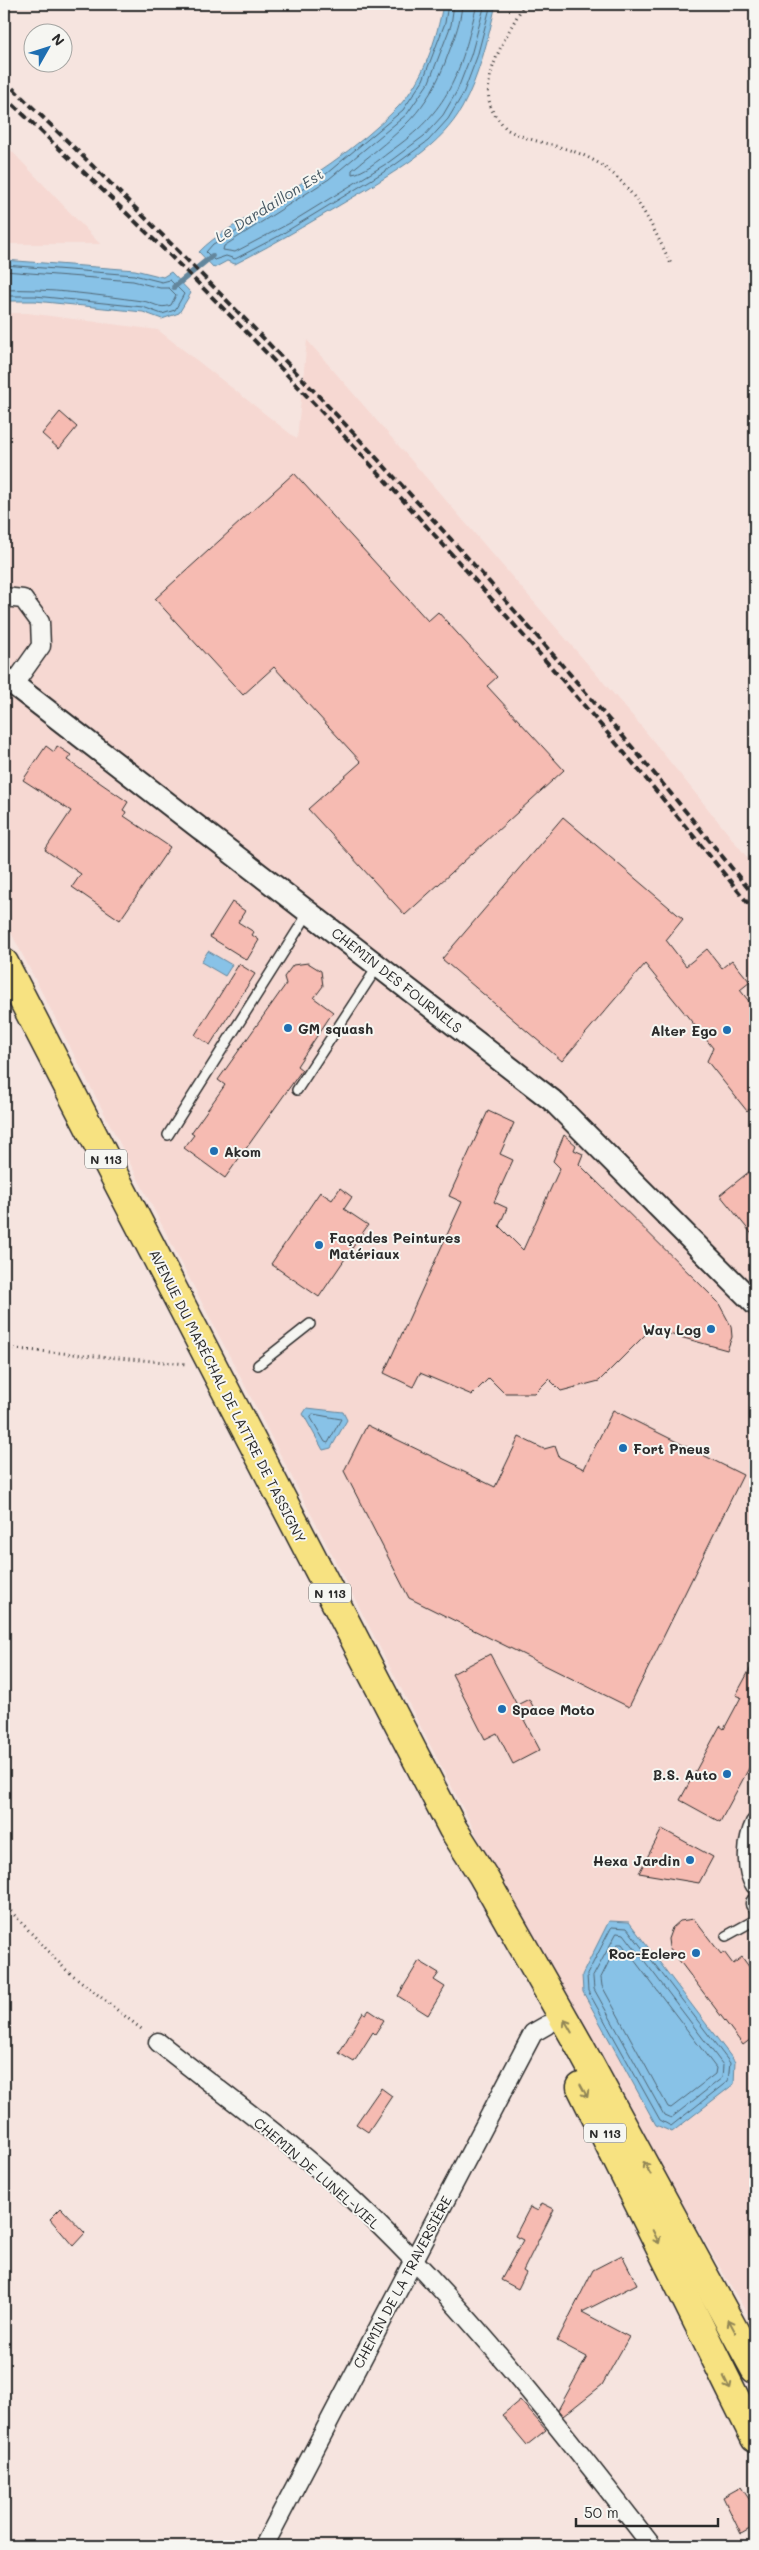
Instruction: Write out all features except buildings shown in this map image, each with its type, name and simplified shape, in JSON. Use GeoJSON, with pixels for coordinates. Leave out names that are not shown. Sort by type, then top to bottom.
{"type":"FeatureCollection","features":[{"type":"Feature","properties":{"kind":"main road","name":"AVENUE DU MARÉCHAL DE LATTRE DE TASSIGNY"},"geometry":{"type":"LineString","coordinates":[[4,963],[453,1829],[579,2045],[755,2369]]}},
{"type":"Feature","properties":{"kind":"main road","name":"AVENUE DU MARÉCHAL DE LATTRE DE TASSIGNY"},"geometry":{"type":"LineString","coordinates":[[453,1829],[465,1873],[589,2101],[748,2406],[755,2438]]}},
{"type":"Feature","properties":{"kind":"street","name":"CHEMIN DES FOURNELS"},"geometry":{"type":"LineString","coordinates":[[4,597],[23,599],[40,622],[41,646],[7,679],[553,1101],[755,1304]]}},
{"type":"Feature","properties":{"kind":"street"},"geometry":{"type":"LineString","coordinates":[[755,1823],[748,1851],[750,1878],[755,1885]]}},
{"type":"Feature","properties":{"kind":"street","name":"CHEMIN DE LA TRAVERSIÈRE"},"geometry":{"type":"LineString","coordinates":[[264,2546],[533,2033],[547,2025]]}},
{"type":"Feature","properties":{"kind":"street","name":"CHEMIN DE LUNEL-VIEL"},"geometry":{"type":"LineString","coordinates":[[158,2042],[352,2199],[413,2260],[574,2445],[652,2546]]}},
{"type":"Feature","properties":{"kind":"lane"},"geometry":{"type":"LineString","coordinates":[[168,1135],[309,912]]}},
{"type":"Feature","properties":{"kind":"lane"},"geometry":{"type":"LineString","coordinates":[[297,1090],[378,966]]}},
{"type":"Feature","properties":{"kind":"lane"},"geometry":{"type":"LineString","coordinates":[[258,1365],[310,1324]]}},
{"type":"Feature","properties":{"kind":"lane"},"geometry":{"type":"LineString","coordinates":[[726,1936],[755,1920]]}},
{"type":"Feature","properties":{"kind":"path"},"geometry":{"type":"LineString","coordinates":[[524,4],[496,60],[488,87],[490,109],[507,129],[591,158],[622,180],[645,212],[672,266]]}},
{"type":"Feature","properties":{"kind":"path"},"geometry":{"type":"LineString","coordinates":[[4,1348],[184,1365],[208,1356]]}},
{"type":"Feature","properties":{"kind":"path"},"geometry":{"type":"LineString","coordinates":[[4,1904],[65,1969],[158,2042]]}},
{"type":"Feature","properties":{"kind":"shaded area"},"geometry":{"type":"Polygon","coordinates":[[[4,143],[100,244],[4,244],[4,143]]]}},
{"type":"Feature","properties":{"kind":"shaded area"},"geometry":{"type":"Polygon","coordinates":[[[4,313],[27,313],[158,330],[297,439],[307,340],[637,721],[755,867],[755,2327],[554,1985],[4,919],[4,313]]]}},
{"type":"Feature","properties":{"kind":"water"},"geometry":{"type":"Polygon","coordinates":[[[443,4],[496,4],[473,84],[462,108],[443,133],[407,163],[318,218],[235,264],[227,261],[214,268],[199,252],[205,246],[349,150],[366,137],[407,97],[428,59],[443,4]]]}},
{"type":"Feature","properties":{"kind":"water"},"geometry":{"type":"Polygon","coordinates":[[[4,260],[135,270],[163,277],[171,272],[191,293],[179,313],[162,319],[143,312],[35,301],[4,301],[4,260]]]}},
{"type":"Feature","properties":{"kind":"water"},"geometry":{"type":"Polygon","coordinates":[[[208,951],[232,965],[225,976],[201,962],[208,951]]]}},
{"type":"Feature","properties":{"kind":"water"},"geometry":{"type":"Polygon","coordinates":[[[307,1408],[343,1412],[347,1420],[331,1448],[323,1450],[303,1414],[307,1408]]]}},
{"type":"Feature","properties":{"kind":"water"},"geometry":{"type":"Polygon","coordinates":[[[609,1921],[629,1922],[735,2062],[734,2084],[672,2132],[656,2125],[583,1992],[582,1975],[609,1921]]]}},
{"type":"Feature","properties":{"kind":"waterway","name":"Le Dardaillon Est"},"geometry":{"type":"LineString","coordinates":[[174,287],[212,256]]}},
{"type":"Feature","properties":{"kind":"railway"},"geometry":{"type":"LineString","coordinates":[[4,80],[202,275],[393,476],[578,683],[755,897]]}},
{"type":"Feature","properties":{"kind":"railway"},"geometry":{"type":"LineString","coordinates":[[4,96],[209,294],[399,496],[521,632],[698,841],[755,912]]}},
{"type":"Feature","properties":{"kind":"place","name":"GM squash"},"geometry":{"type":"Point","coordinates":[288,1028]}},
{"type":"Feature","properties":{"kind":"place","name":"Alter Ego"},"geometry":{"type":"Point","coordinates":[727,1030]}},
{"type":"Feature","properties":{"kind":"place","name":"Akom"},"geometry":{"type":"Point","coordinates":[214,1151]}},
{"type":"Feature","properties":{"kind":"place","name":"Façades Peintures Matériaux"},"geometry":{"type":"Point","coordinates":[319,1245]}},
{"type":"Feature","properties":{"kind":"place","name":"Way Log"},"geometry":{"type":"Point","coordinates":[711,1329]}},
{"type":"Feature","properties":{"kind":"place","name":"Fort Pneus"},"geometry":{"type":"Point","coordinates":[623,1448]}},
{"type":"Feature","properties":{"kind":"place","name":"Space Moto"},"geometry":{"type":"Point","coordinates":[502,1709]}},
{"type":"Feature","properties":{"kind":"place","name":"B.S. Auto"},"geometry":{"type":"Point","coordinates":[727,1774]}},
{"type":"Feature","properties":{"kind":"place","name":"Hexa Jardin"},"geometry":{"type":"Point","coordinates":[690,1860]}},
{"type":"Feature","properties":{"kind":"place","name":"Roc-Eclerc"},"geometry":{"type":"Point","coordinates":[696,1953]}}]}
